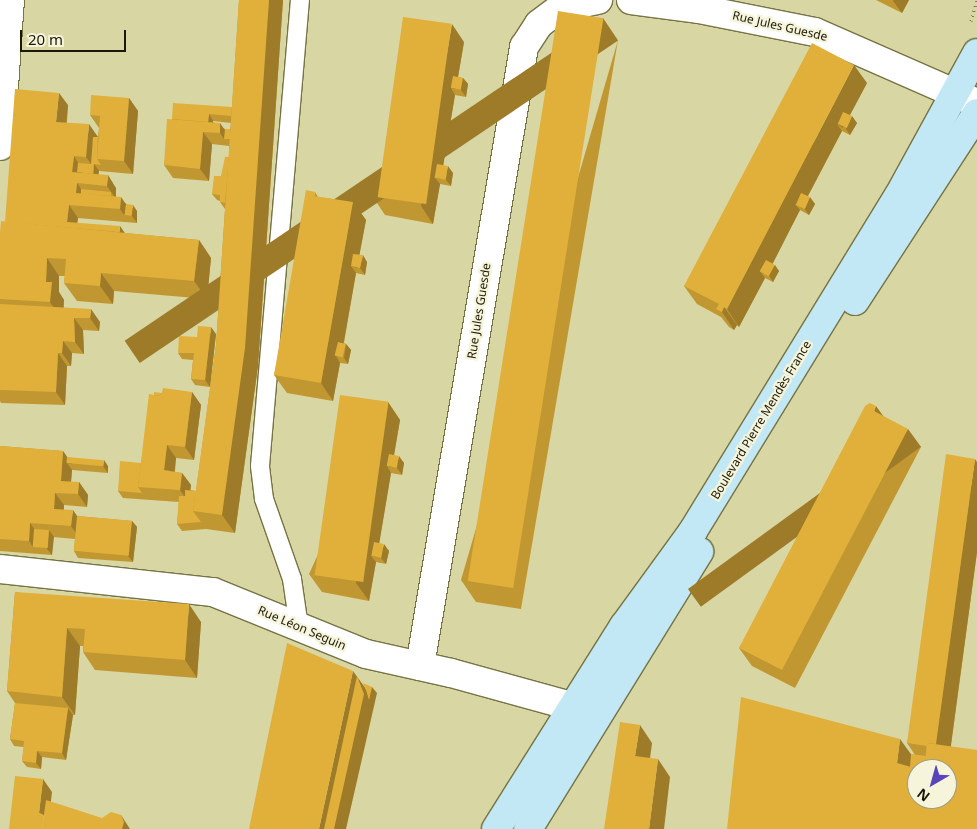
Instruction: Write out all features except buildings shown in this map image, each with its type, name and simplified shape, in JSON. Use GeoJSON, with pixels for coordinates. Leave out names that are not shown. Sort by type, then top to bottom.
{"type":"FeatureCollection","features":[{"type":"Feature","properties":{"kind":"main road","name":"Boulevard Pierre Mendès France"},"geometry":{"type":"LineString","coordinates":[[496,829],[530,778],[573,705],[624,626],[693,532],[898,197],[965,99],[977,53]]}},
{"type":"Feature","properties":{"kind":"main road","name":"Boulevard Pierre Mendès France"},"geometry":{"type":"LineString","coordinates":[[528,829],[813,364],[945,167],[977,113]]}},
{"type":"Feature","properties":{"kind":"main road","name":"Boulevard Pierre Mendès France"},"geometry":{"type":"LineString","coordinates":[[504,829],[530,778]]}},
{"type":"Feature","properties":{"kind":"street"},"geometry":{"type":"LineString","coordinates":[[0,146],[10,0]]}},
{"type":"Feature","properties":{"kind":"street","name":"Rue Jules Guesde"},"geometry":{"type":"LineString","coordinates":[[420,666],[521,60],[530,36],[560,8],[598,0]]}},
{"type":"Feature","properties":{"kind":"street","name":"Rue Jules Guesde"},"geometry":{"type":"LineString","coordinates":[[631,0],[708,10],[816,32],[850,45],[965,99]]}},
{"type":"Feature","properties":{"kind":"street","name":"Rue Léon Seguin"},"geometry":{"type":"LineString","coordinates":[[0,569],[192,588],[230,597],[366,654],[573,705],[600,714]]}},
{"type":"Feature","properties":{"kind":"lane"},"geometry":{"type":"LineString","coordinates":[[299,627],[292,579],[264,499],[260,466],[300,0]]}}]}
